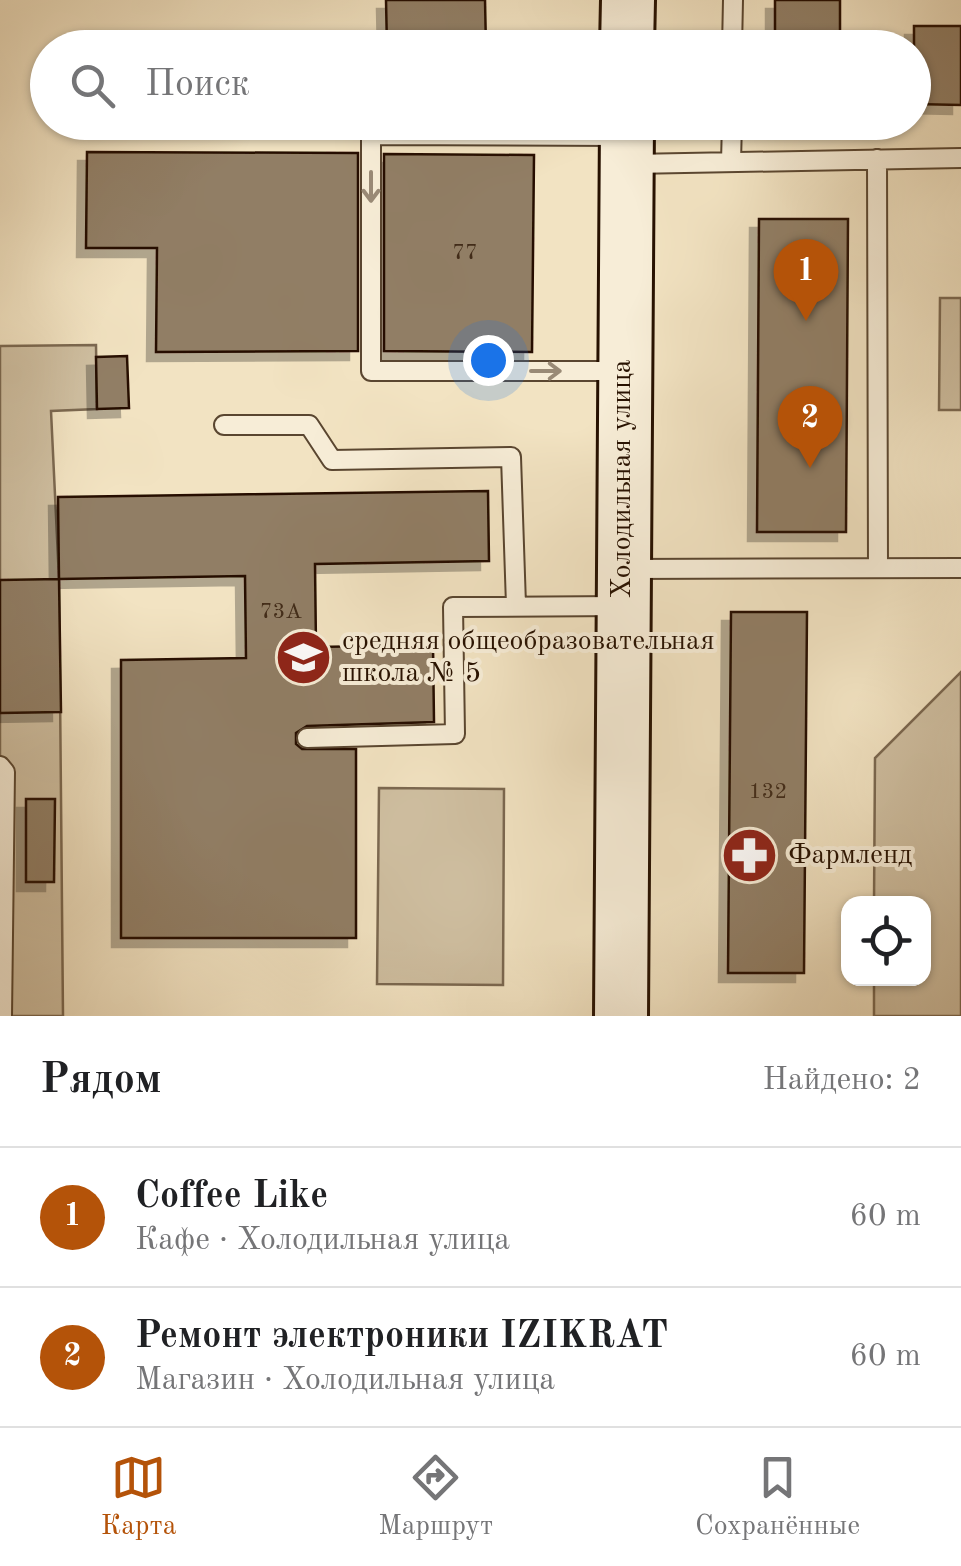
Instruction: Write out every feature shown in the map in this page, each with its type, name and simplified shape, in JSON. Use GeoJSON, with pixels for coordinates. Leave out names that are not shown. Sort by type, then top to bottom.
{"type":"FeatureCollection","features":[{"type":"Feature","properties":{"kind":"street"},"geometry":{"type":"LineString","coordinates":[[627,30],[628,0]]}},
{"type":"Feature","properties":{"kind":"street","name":"Холодильная улица"},"geometry":{"type":"LineString","coordinates":[[621,1016],[627,141]]}},
{"type":"Feature","properties":{"kind":"lane"},"geometry":{"type":"LineString","coordinates":[[732,30],[733,0]]}},
{"type":"Feature","properties":{"kind":"lane"},"geometry":{"type":"LineString","coordinates":[[370,140],[370,371],[623,371]]}},
{"type":"Feature","properties":{"kind":"lane"},"geometry":{"type":"LineString","coordinates":[[576,140],[627,141],[731,162],[961,158]]}},
{"type":"Feature","properties":{"kind":"lane"},"geometry":{"type":"LineString","coordinates":[[731,162],[732,140]]}},
{"type":"Feature","properties":{"kind":"lane"},"geometry":{"type":"LineString","coordinates":[[877,159],[878,568]]}},
{"type":"Feature","properties":{"kind":"lane"},"geometry":{"type":"LineString","coordinates":[[224,425],[309,425],[332,460],[512,457],[516,605]]}},
{"type":"Feature","properties":{"kind":"lane"},"geometry":{"type":"LineString","coordinates":[[307,738],[455,734],[453,606],[516,605],[624,588],[878,568],[961,568]]}},
{"type":"Feature","properties":{"kind":"lane"},"geometry":{"type":"LineString","coordinates":[[0,766],[5,772],[2,1016]]}},
{"type":"Feature","properties":{"kind":"shaded area"},"geometry":{"type":"Polygon","coordinates":[[[940,298],[961,298],[961,410],[939,410],[940,298]]]}},
{"type":"Feature","properties":{"kind":"shaded area"},"geometry":{"type":"Polygon","coordinates":[[[96,345],[97,409],[51,411],[59,579],[63,1016],[0,1016],[0,346],[96,345]]]}},
{"type":"Feature","properties":{"kind":"shaded area"},"geometry":{"type":"Polygon","coordinates":[[[961,672],[961,1016],[874,1016],[874,986],[931,986],[931,896],[874,896],[875,758],[961,672]]]}},
{"type":"Feature","properties":{"kind":"shaded area"},"geometry":{"type":"Polygon","coordinates":[[[379,788],[504,789],[503,985],[377,984],[379,788]]]}},
{"type":"Feature","properties":{"kind":"building"},"geometry":{"type":"Polygon","coordinates":[[[386,0],[485,0],[486,30],[387,30],[386,0]]]}},
{"type":"Feature","properties":{"kind":"building"},"geometry":{"type":"Polygon","coordinates":[[[775,0],[840,0],[840,30],[775,30],[775,0]]]}},
{"type":"Feature","properties":{"kind":"building"},"geometry":{"type":"Polygon","coordinates":[[[914,26],[961,26],[961,105],[931,104],[931,30],[914,30],[914,26]]]}},
{"type":"Feature","properties":{"kind":"building"},"geometry":{"type":"Polygon","coordinates":[[[87,152],[358,153],[358,351],[156,352],[157,248],[86,248],[87,152]]]}},
{"type":"Feature","properties":{"kind":"building"},"geometry":{"type":"Polygon","coordinates":[[[384,154],[534,155],[532,352],[384,351],[384,154]]]}},
{"type":"Feature","properties":{"kind":"building"},"geometry":{"type":"Polygon","coordinates":[[[759,219],[848,219],[846,532],[757,532],[759,219]]]}},
{"type":"Feature","properties":{"kind":"building"},"geometry":{"type":"Polygon","coordinates":[[[127,356],[129,408],[97,409],[96,357],[127,356]]]}},
{"type":"Feature","properties":{"kind":"building"},"geometry":{"type":"Polygon","coordinates":[[[488,491],[489,561],[315,564],[316,647],[433,645],[434,722],[307,726],[296,733],[296,744],[302,749],[356,749],[356,938],[121,938],[121,660],[246,658],[245,576],[59,579],[58,497],[488,491]]]}},
{"type":"Feature","properties":{"kind":"building"},"geometry":{"type":"Polygon","coordinates":[[[59,579],[61,712],[0,713],[0,580],[59,579]]]}},
{"type":"Feature","properties":{"kind":"building"},"geometry":{"type":"Polygon","coordinates":[[[731,612],[807,612],[804,973],[728,973],[731,612]]]}},
{"type":"Feature","properties":{"kind":"building"},"geometry":{"type":"Polygon","coordinates":[[[26,799],[55,799],[54,882],[26,882],[26,799]]]}},
{"type":"Feature","properties":{"kind":"place","name":"Coffee Like"},"geometry":{"type":"Point","coordinates":[806,321]}},
{"type":"Feature","properties":{"kind":"place","name":"Ремонт электроники IZIKRAT"},"geometry":{"type":"Point","coordinates":[810,468]}},
{"type":"Feature","properties":{"kind":"place","name":"средняя общеобразовательная школа № 5"},"geometry":{"type":"Point","coordinates":[303,658]}},
{"type":"Feature","properties":{"kind":"place","name":"Фармленд"},"geometry":{"type":"Point","coordinates":[749,856]}}]}
